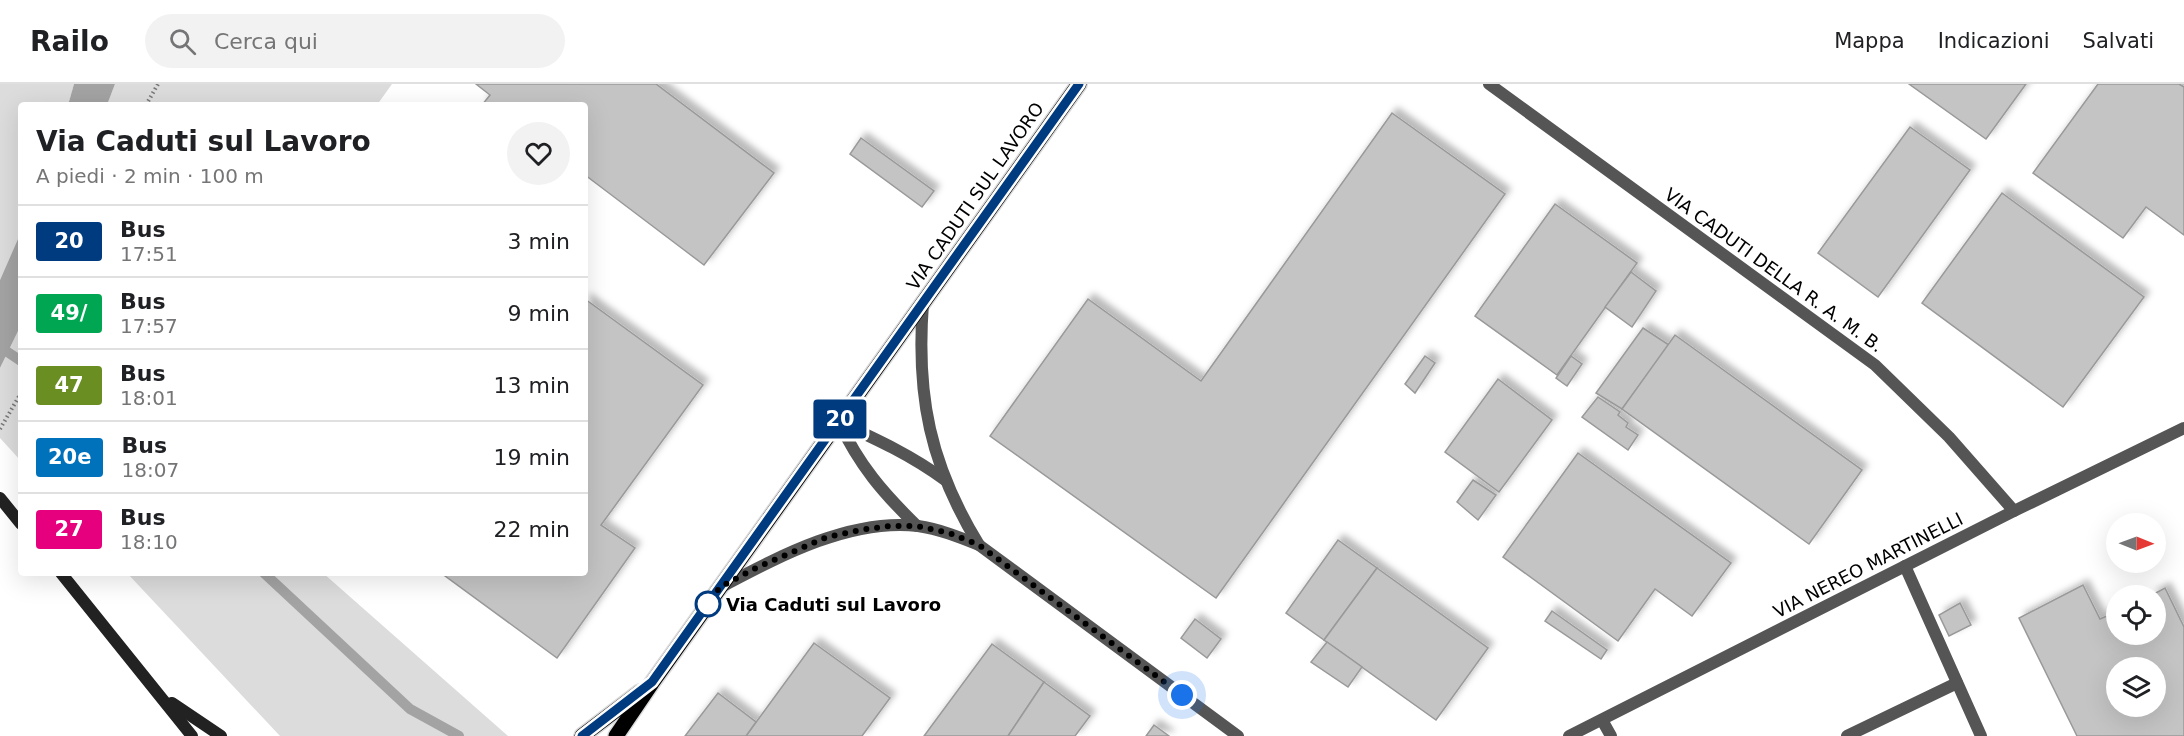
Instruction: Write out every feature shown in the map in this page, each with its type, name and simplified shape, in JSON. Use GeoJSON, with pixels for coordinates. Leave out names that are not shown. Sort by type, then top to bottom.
{"type":"FeatureCollection","features":[{"type":"Feature","properties":{"kind":"main road","name":"VIA CADUTI SUL LAVORO"},"geometry":{"type":"LineString","coordinates":[[616,736],[652,682],[1079,84]]}},
{"type":"Feature","properties":{"kind":"main road"},"geometry":{"type":"LineString","coordinates":[[0,498],[18,520]]}},
{"type":"Feature","properties":{"kind":"main road"},"geometry":{"type":"LineString","coordinates":[[63,576],[192,736]]}},
{"type":"Feature","properties":{"kind":"main road","name":"VIA CADUTI SUL LAVORO"},"geometry":{"type":"LineString","coordinates":[[582,736],[652,682]]}},
{"type":"Feature","properties":{"kind":"main road"},"geometry":{"type":"LineString","coordinates":[[161,695],[221,736]]}},
{"type":"Feature","properties":{"kind":"street","name":"VIA CADUTI DELLA R. A. M. B."},"geometry":{"type":"LineString","coordinates":[[1489,84],[1875,365],[1949,437],[2013,511]]}},
{"type":"Feature","properties":{"kind":"street"},"geometry":{"type":"LineString","coordinates":[[923,303],[920,366],[923,395],[935,453],[960,513],[979,545]]}},
{"type":"Feature","properties":{"kind":"street"},"geometry":{"type":"LineString","coordinates":[[839,422],[891,445],[919,461],[946,481]]}},
{"type":"Feature","properties":{"kind":"street"},"geometry":{"type":"LineString","coordinates":[[839,422],[853,451],[870,476],[891,501],[917,526]]}},
{"type":"Feature","properties":{"kind":"street","name":"VIA NEREO MARTINELLI"},"geometry":{"type":"LineString","coordinates":[[1569,736],[2013,511],[2184,428]]}},
{"type":"Feature","properties":{"kind":"street"},"geometry":{"type":"LineString","coordinates":[[720,587],[827,537],[879,527],[917,526],[949,533],[979,545],[1238,736]]}},
{"type":"Feature","properties":{"kind":"street"},"geometry":{"type":"LineString","coordinates":[[1905,566],[1980,736]]}},
{"type":"Feature","properties":{"kind":"street"},"geometry":{"type":"LineString","coordinates":[[1847,736],[1957,683]]}},
{"type":"Feature","properties":{"kind":"street"},"geometry":{"type":"LineString","coordinates":[[1602,720],[1611,736]]}},
{"type":"Feature","properties":{"kind":"path"},"geometry":{"type":"LineString","coordinates":[[148,102],[158,84]]}},
{"type":"Feature","properties":{"kind":"path"},"geometry":{"type":"LineString","coordinates":[[0,429],[18,398]]}},
{"type":"Feature","properties":{"kind":"shaded area"},"geometry":{"type":"Polygon","coordinates":[[[0,84],[74,84],[69,102],[18,102],[18,239],[0,280],[0,84]]]}},
{"type":"Feature","properties":{"kind":"shaded area"},"geometry":{"type":"Polygon","coordinates":[[[74,84],[115,84],[108,102],[69,102],[74,84]]]}},
{"type":"Feature","properties":{"kind":"shaded area"},"geometry":{"type":"Polygon","coordinates":[[[115,84],[392,84],[379,102],[108,102],[115,84]]]}},
{"type":"Feature","properties":{"kind":"shaded area"},"geometry":{"type":"Polygon","coordinates":[[[18,239],[18,331],[0,368],[0,280],[18,239]]]}},
{"type":"Feature","properties":{"kind":"shaded area"},"geometry":{"type":"Polygon","coordinates":[[[18,331],[18,458],[0,438],[0,368],[18,331]]]}},
{"type":"Feature","properties":{"kind":"shaded area"},"geometry":{"type":"Polygon","coordinates":[[[130,576],[326,576],[508,736],[280,736],[130,576]]]}},
{"type":"Feature","properties":{"kind":"building"},"geometry":{"type":"Polygon","coordinates":[[[476,84],[656,84],[774,173],[704,265],[588,177],[588,102],[484,102],[490,95],[476,84]]]}},
{"type":"Feature","properties":{"kind":"building"},"geometry":{"type":"Polygon","coordinates":[[[1909,84],[2026,84],[1986,139],[1909,84]]]}},
{"type":"Feature","properties":{"kind":"building"},"geometry":{"type":"Polygon","coordinates":[[[2098,84],[2179,84],[2184,87],[2184,235],[2146,207],[2123,238],[2033,173],[2098,84]]]}},
{"type":"Feature","properties":{"kind":"building"},"geometry":{"type":"Polygon","coordinates":[[[1392,113],[1505,194],[1216,598],[990,436],[1088,299],[1201,381],[1392,113]]]}},
{"type":"Feature","properties":{"kind":"building"},"geometry":{"type":"Polygon","coordinates":[[[1910,127],[1970,170],[1878,297],[1818,253],[1910,127]]]}},
{"type":"Feature","properties":{"kind":"building"},"geometry":{"type":"Polygon","coordinates":[[[861,138],[934,191],[922,207],[850,154],[861,138]]]}},
{"type":"Feature","properties":{"kind":"building"},"geometry":{"type":"Polygon","coordinates":[[[2002,193],[2144,297],[2063,407],[1922,303],[2002,193]]]}},
{"type":"Feature","properties":{"kind":"building"},"geometry":{"type":"Polygon","coordinates":[[[1555,204],[1637,263],[1557,375],[1475,316],[1555,204]]]}},
{"type":"Feature","properties":{"kind":"building"},"geometry":{"type":"Polygon","coordinates":[[[1631,272],[1656,291],[1632,327],[1605,307],[1631,272]]]}},
{"type":"Feature","properties":{"kind":"building"},"geometry":{"type":"Polygon","coordinates":[[[588,301],[703,385],[601,525],[635,548],[557,658],[445,576],[588,576],[588,301]]]}},
{"type":"Feature","properties":{"kind":"building"},"geometry":{"type":"Polygon","coordinates":[[[1643,328],[1669,345],[1622,409],[1596,393],[1643,328]]]}},
{"type":"Feature","properties":{"kind":"building"},"geometry":{"type":"Polygon","coordinates":[[[1675,335],[1862,470],[1809,544],[1622,409],[1675,335]]]}},
{"type":"Feature","properties":{"kind":"building"},"geometry":{"type":"Polygon","coordinates":[[[1425,356],[1435,363],[1415,393],[1405,384],[1425,356]]]}},
{"type":"Feature","properties":{"kind":"building"},"geometry":{"type":"Polygon","coordinates":[[[1571,356],[1582,364],[1567,386],[1556,378],[1571,356]]]}},
{"type":"Feature","properties":{"kind":"building"},"geometry":{"type":"Polygon","coordinates":[[[1498,379],[1552,420],[1499,492],[1445,452],[1498,379]]]}},
{"type":"Feature","properties":{"kind":"building"},"geometry":{"type":"Polygon","coordinates":[[[1598,397],[1620,412],[1618,415],[1628,423],[1626,427],[1638,435],[1628,450],[1582,417],[1598,397]]]}},
{"type":"Feature","properties":{"kind":"building"},"geometry":{"type":"Polygon","coordinates":[[[1578,453],[1731,563],[1692,616],[1655,589],[1618,641],[1503,557],[1578,453]]]}},
{"type":"Feature","properties":{"kind":"building"},"geometry":{"type":"Polygon","coordinates":[[[1473,480],[1496,495],[1478,520],[1457,502],[1473,480]]]}},
{"type":"Feature","properties":{"kind":"building"},"geometry":{"type":"Polygon","coordinates":[[[1338,540],[1377,568],[1324,640],[1286,613],[1338,540]]]}},
{"type":"Feature","properties":{"kind":"building"},"geometry":{"type":"Polygon","coordinates":[[[1377,568],[1488,648],[1436,720],[1324,640],[1377,568]]]}},
{"type":"Feature","properties":{"kind":"building"},"geometry":{"type":"Polygon","coordinates":[[[2083,585],[2100,619],[2106,616],[2106,645],[2166,645],[2166,590],[2184,627],[2184,736],[2077,736],[2019,618],[2083,585]]]}},
{"type":"Feature","properties":{"kind":"building"},"geometry":{"type":"Polygon","coordinates":[[[1960,603],[1971,625],[1949,636],[1939,615],[1960,603]]]}},
{"type":"Feature","properties":{"kind":"building"},"geometry":{"type":"Polygon","coordinates":[[[1552,611],[1607,650],[1601,659],[1545,621],[1552,611]]]}},
{"type":"Feature","properties":{"kind":"building"},"geometry":{"type":"Polygon","coordinates":[[[1195,619],[1221,639],[1207,658],[1181,638],[1195,619]]]}},
{"type":"Feature","properties":{"kind":"building"},"geometry":{"type":"Polygon","coordinates":[[[1327,642],[1362,667],[1348,687],[1311,662],[1327,642]]]}},
{"type":"Feature","properties":{"kind":"building"},"geometry":{"type":"Polygon","coordinates":[[[814,643],[890,698],[862,736],[746,736],[814,643]]]}},
{"type":"Feature","properties":{"kind":"building"},"geometry":{"type":"Polygon","coordinates":[[[992,644],[1044,682],[1008,736],[924,736],[992,644]]]}},
{"type":"Feature","properties":{"kind":"building"},"geometry":{"type":"Polygon","coordinates":[[[1044,682],[1090,716],[1075,736],[1008,736],[1044,682]]]}},
{"type":"Feature","properties":{"kind":"building"},"geometry":{"type":"Polygon","coordinates":[[[718,693],[756,722],[746,736],[685,736],[718,693]]]}},
{"type":"Feature","properties":{"kind":"building"},"geometry":{"type":"Polygon","coordinates":[[[1154,725],[1169,736],[1146,736],[1154,725]]]}},
{"type":"Feature","properties":{"kind":"waterway"},"geometry":{"type":"LineString","coordinates":[[0,347],[18,359]]}},
{"type":"Feature","properties":{"kind":"waterway"},"geometry":{"type":"LineString","coordinates":[[267,576],[410,709],[459,736]]}},
{"type":"Feature","properties":{"kind":"bus line","name":"20"},"geometry":{"type":"LineString","coordinates":[[582,736],[652,682],[1079,84]]}},
{"type":"Feature","properties":{"kind":"place","name":"Via Caduti sul Lavoro"},"geometry":{"type":"Point","coordinates":[708,604]}},
{"type":"Feature","properties":{"kind":"route"},"geometry":{"type":"LineString","coordinates":[[708,604],[707,606],[720,587],[758,567],[827,537],[889,526],[917,526],[949,533],[979,545],[1182,695]]}}]}
